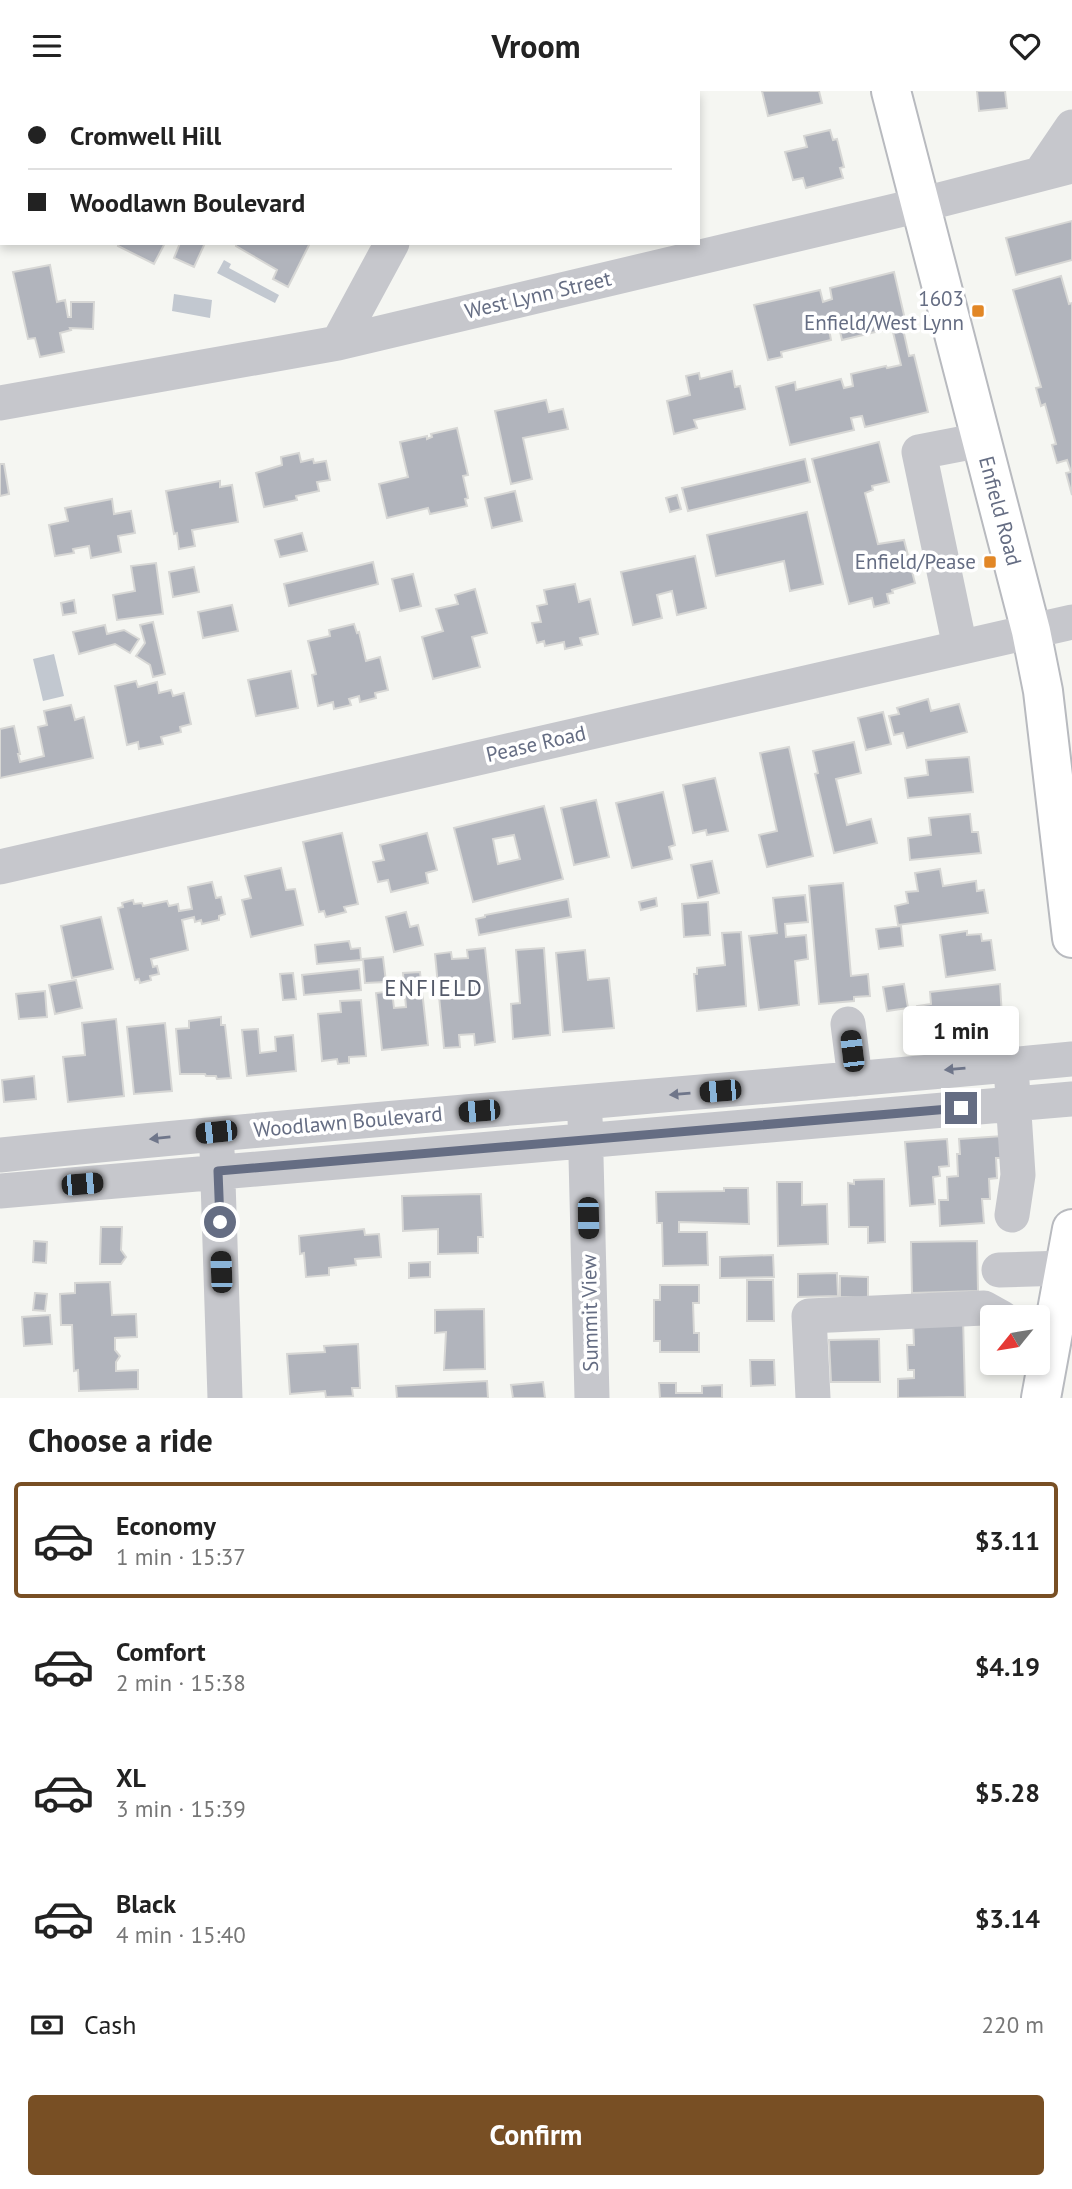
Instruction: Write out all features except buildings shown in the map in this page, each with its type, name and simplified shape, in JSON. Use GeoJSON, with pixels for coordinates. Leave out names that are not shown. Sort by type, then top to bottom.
{"type":"FeatureCollection","features":[{"type":"Feature","properties":{"kind":"main road","name":"Enfield Road"},"geometry":{"type":"LineString","coordinates":[[891,91],[1031,631],[1043,691],[1068,863],[1072,938]]}},
{"type":"Feature","properties":{"kind":"main road"},"geometry":{"type":"LineString","coordinates":[[1050,1318],[1065,1268],[1072,1229]]}},
{"type":"Feature","properties":{"kind":"main road"},"geometry":{"type":"LineString","coordinates":[[1041,1398],[1042,1375]]}},
{"type":"Feature","properties":{"kind":"street"},"geometry":{"type":"LineString","coordinates":[[1056,170],[1072,127]]}},
{"type":"Feature","properties":{"kind":"street","name":"West Lynn Street"},"geometry":{"type":"LineString","coordinates":[[0,403],[338,343],[920,205],[1056,170]]}},
{"type":"Feature","properties":{"kind":"street"},"geometry":{"type":"LineString","coordinates":[[338,343],[391,245]]}},
{"type":"Feature","properties":{"kind":"street"},"geometry":{"type":"LineString","coordinates":[[960,647],[919,452],[981,440]]}},
{"type":"Feature","properties":{"kind":"street","name":"Pease Road"},"geometry":{"type":"LineString","coordinates":[[0,867],[1072,622]]}},
{"type":"Feature","properties":{"kind":"street"},"geometry":{"type":"LineString","coordinates":[[848,1024],[855,1079]]}},
{"type":"Feature","properties":{"kind":"street","name":"Woodlawn Boulevard"},"geometry":{"type":"LineString","coordinates":[[0,1155],[216,1132],[584,1103],[1072,1059]]}},
{"type":"Feature","properties":{"kind":"street"},"geometry":{"type":"LineString","coordinates":[[1011,1064],[1018,1175],[1012,1215]]}},
{"type":"Feature","properties":{"kind":"street","name":"Woodlawn Boulevard"},"geometry":{"type":"LineString","coordinates":[[0,1191],[1072,1098]]}},
{"type":"Feature","properties":{"kind":"street","name":"Summit View"},"geometry":{"type":"LineString","coordinates":[[584,1103],[592,1398]]}},
{"type":"Feature","properties":{"kind":"street"},"geometry":{"type":"LineString","coordinates":[[216,1132],[225,1398]]}},
{"type":"Feature","properties":{"kind":"street"},"geometry":{"type":"LineString","coordinates":[[999,1271],[1065,1268]]}},
{"type":"Feature","properties":{"kind":"street"},"geometry":{"type":"LineString","coordinates":[[813,1398],[809,1316],[980,1308]]}},
{"type":"Feature","properties":{"kind":"shaded area"},"geometry":{"type":"Polygon","coordinates":[[[224,260],[231,264],[229,268],[279,295],[275,303],[217,273],[224,260]]]}},
{"type":"Feature","properties":{"kind":"shaded area"},"geometry":{"type":"Polygon","coordinates":[[[174,294],[212,300],[210,318],[172,311],[174,294]]]}},
{"type":"Feature","properties":{"kind":"shaded area"},"geometry":{"type":"Polygon","coordinates":[[[54,654],[64,696],[43,701],[33,659],[54,654]]]}},
{"type":"Feature","properties":{"kind":"place","name":"1603 Enfield/West Lynn"},"geometry":{"type":"Point","coordinates":[978,311]}},
{"type":"Feature","properties":{"kind":"place","name":"Enfield/Pease"},"geometry":{"type":"Point","coordinates":[990,562]}},
{"type":"Feature","properties":{"kind":"district","name":"ENFIELD"},"geometry":{"type":"Point","coordinates":[434,988]}},
{"type":"Feature","properties":{"kind":"route"},"geometry":{"type":"LineString","coordinates":[[220,1222],[218,1171],[961,1108]]}}]}
